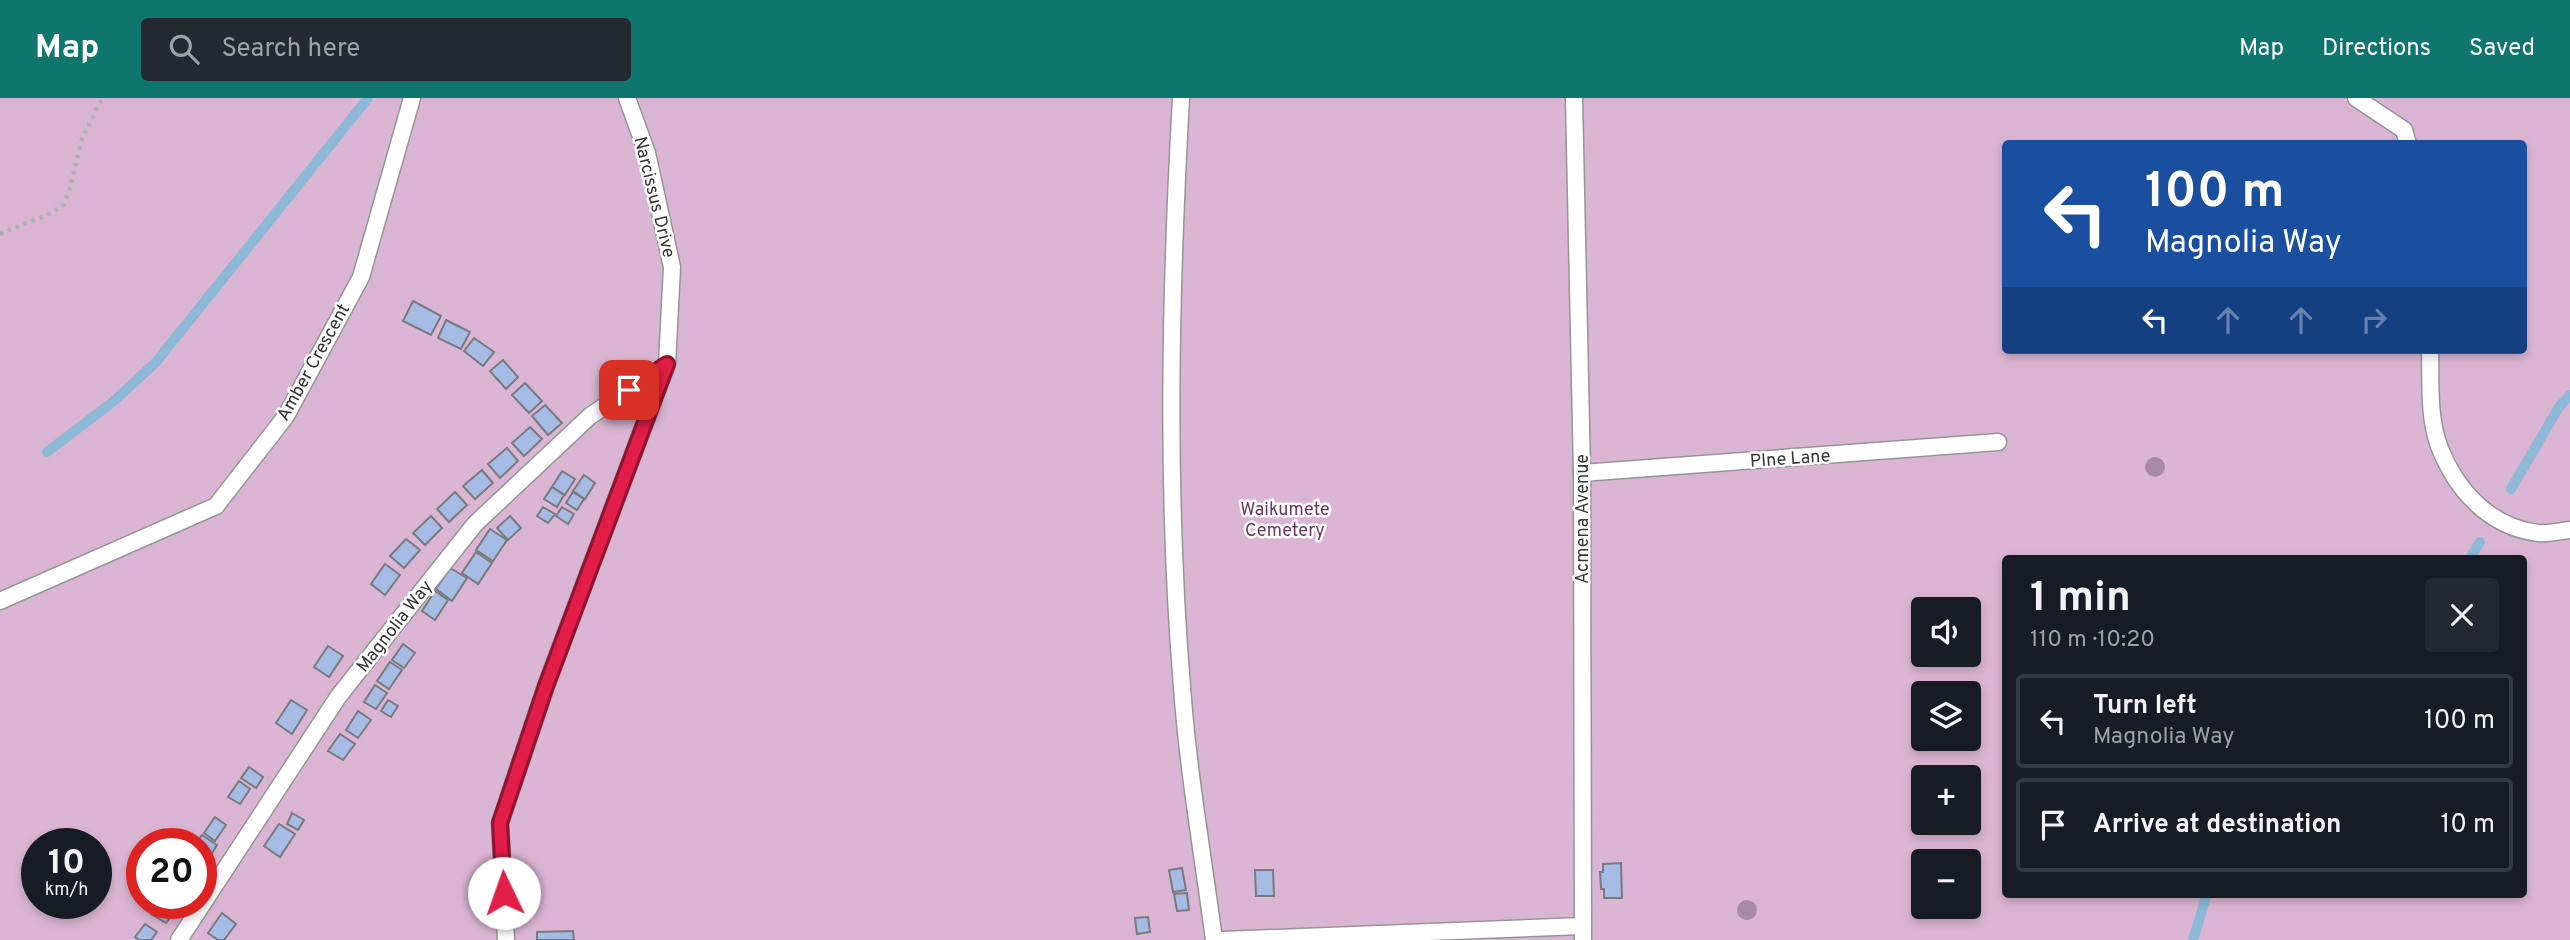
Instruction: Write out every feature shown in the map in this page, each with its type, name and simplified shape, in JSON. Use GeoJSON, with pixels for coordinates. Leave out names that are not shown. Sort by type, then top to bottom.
{"type":"FeatureCollection","features":[{"type":"Feature","properties":{"kind":"lane","name":"Amber Crescent"},"geometry":{"type":"LineString","coordinates":[[0,601],[216,506],[286,416],[361,277],[412,98]]}},
{"type":"Feature","properties":{"kind":"lane","name":"Narcissus Drive"},"geometry":{"type":"LineString","coordinates":[[506,940],[500,823],[546,686],[667,364],[672,267],[647,153],[627,98]]}},
{"type":"Feature","properties":{"kind":"lane"},"geometry":{"type":"LineString","coordinates":[[1181,98],[1174,212],[1172,517],[1182,689],[1214,940]]}},
{"type":"Feature","properties":{"kind":"lane","name":"Acmena Avenue"},"geometry":{"type":"LineString","coordinates":[[1574,98],[1582,473],[1583,933]]}},
{"type":"Feature","properties":{"kind":"lane"},"geometry":{"type":"LineString","coordinates":[[2356,98],[2404,130],[2407,140]]}},
{"type":"Feature","properties":{"kind":"lane"},"geometry":{"type":"LineString","coordinates":[[2430,354],[2431,405],[2438,444],[2456,481],[2480,510],[2508,524],[2539,533],[2570,530]]}},
{"type":"Feature","properties":{"kind":"lane","name":"Magnolia Way"},"geometry":{"type":"LineString","coordinates":[[179,940],[338,696],[475,524],[590,416],[667,364]]}},
{"type":"Feature","properties":{"kind":"lane","name":"PIne Lane"},"geometry":{"type":"LineString","coordinates":[[1582,473],[1998,442]]}},
{"type":"Feature","properties":{"kind":"lane"},"geometry":{"type":"LineString","coordinates":[[1222,940],[1583,933]]}},
{"type":"Feature","properties":{"kind":"path"},"geometry":{"type":"LineString","coordinates":[[0,234],[49,214],[63,205],[69,192],[82,139],[102,98]]}},
{"type":"Feature","properties":{"kind":"green space","name":"Waikumete Cemetery"},"geometry":{"type":"Polygon","coordinates":[[[0,98],[2570,98],[2570,940],[0,940],[0,98]]]}},
{"type":"Feature","properties":{"kind":"building"},"geometry":{"type":"Polygon","coordinates":[[[413,301],[441,316],[431,335],[403,321],[413,301]]]}},
{"type":"Feature","properties":{"kind":"building"},"geometry":{"type":"Polygon","coordinates":[[[446,320],[470,332],[461,349],[438,338],[446,320]]]}},
{"type":"Feature","properties":{"kind":"building"},"geometry":{"type":"Polygon","coordinates":[[[474,338],[494,352],[483,366],[464,351],[474,338]]]}},
{"type":"Feature","properties":{"kind":"building"},"geometry":{"type":"Polygon","coordinates":[[[503,360],[518,377],[506,389],[490,371],[503,360]]]}},
{"type":"Feature","properties":{"kind":"building"},"geometry":{"type":"Polygon","coordinates":[[[525,383],[542,401],[529,413],[512,395],[525,383]]]}},
{"type":"Feature","properties":{"kind":"building"},"geometry":{"type":"Polygon","coordinates":[[[545,405],[562,423],[548,435],[532,416],[545,405]]]}},
{"type":"Feature","properties":{"kind":"building"},"geometry":{"type":"Polygon","coordinates":[[[530,427],[542,439],[524,456],[512,443],[530,427]]]}},
{"type":"Feature","properties":{"kind":"building"},"geometry":{"type":"Polygon","coordinates":[[[507,448],[518,461],[500,478],[488,464],[507,448]]]}},
{"type":"Feature","properties":{"kind":"building"},"geometry":{"type":"Polygon","coordinates":[[[482,470],[493,483],[475,499],[463,486],[482,470]]]}},
{"type":"Feature","properties":{"kind":"building"},"geometry":{"type":"Polygon","coordinates":[[[562,471],[575,479],[565,495],[552,487],[562,471]]]}},
{"type":"Feature","properties":{"kind":"building"},"geometry":{"type":"Polygon","coordinates":[[[584,475],[595,483],[585,499],[573,491],[584,475]]]}},
{"type":"Feature","properties":{"kind":"building"},"geometry":{"type":"Polygon","coordinates":[[[552,487],[564,495],[557,507],[544,499],[552,487]]]}},
{"type":"Feature","properties":{"kind":"building"},"geometry":{"type":"Polygon","coordinates":[[[455,492],[467,505],[449,522],[437,509],[455,492]]]}},
{"type":"Feature","properties":{"kind":"building"},"geometry":{"type":"Polygon","coordinates":[[[573,492],[584,499],[577,510],[566,503],[573,492]]]}},
{"type":"Feature","properties":{"kind":"building"},"geometry":{"type":"Polygon","coordinates":[[[543,507],[555,514],[548,523],[537,516],[543,507]]]}},
{"type":"Feature","properties":{"kind":"building"},"geometry":{"type":"Polygon","coordinates":[[[562,507],[574,514],[568,524],[556,516],[562,507]]]}},
{"type":"Feature","properties":{"kind":"building"},"geometry":{"type":"Polygon","coordinates":[[[431,516],[442,528],[425,545],[413,533],[431,516]]]}},
{"type":"Feature","properties":{"kind":"building"},"geometry":{"type":"Polygon","coordinates":[[[510,516],[521,528],[508,540],[497,528],[510,516]]]}},
{"type":"Feature","properties":{"kind":"building"},"geometry":{"type":"Polygon","coordinates":[[[490,529],[507,540],[493,561],[476,550],[490,529]]]}},
{"type":"Feature","properties":{"kind":"building"},"geometry":{"type":"Polygon","coordinates":[[[406,539],[420,550],[404,568],[390,556],[406,539]]]}},
{"type":"Feature","properties":{"kind":"building"},"geometry":{"type":"Polygon","coordinates":[[[476,552],[492,563],[478,584],[462,573],[476,552]]]}},
{"type":"Feature","properties":{"kind":"building"},"geometry":{"type":"Polygon","coordinates":[[[385,564],[400,575],[385,595],[371,584],[385,564]]]}},
{"type":"Feature","properties":{"kind":"building"},"geometry":{"type":"Polygon","coordinates":[[[450,568],[467,578],[452,601],[436,589],[450,568]]]}},
{"type":"Feature","properties":{"kind":"building"},"geometry":{"type":"Polygon","coordinates":[[[435,591],[448,600],[435,620],[422,611],[435,591]]]}},
{"type":"Feature","properties":{"kind":"building"},"geometry":{"type":"Polygon","coordinates":[[[403,644],[415,653],[404,668],[392,660],[403,644]]]}},
{"type":"Feature","properties":{"kind":"building"},"geometry":{"type":"Polygon","coordinates":[[[328,646],[343,656],[329,677],[314,667],[328,646]]]}},
{"type":"Feature","properties":{"kind":"building"},"geometry":{"type":"Polygon","coordinates":[[[390,662],[402,670],[389,689],[377,681],[390,662]]]}},
{"type":"Feature","properties":{"kind":"building"},"geometry":{"type":"Polygon","coordinates":[[[375,685],[387,693],[376,709],[364,702],[375,685]]]}},
{"type":"Feature","properties":{"kind":"building"},"geometry":{"type":"Polygon","coordinates":[[[291,700],[307,710],[292,734],[276,723],[291,700]]]}},
{"type":"Feature","properties":{"kind":"building"},"geometry":{"type":"Polygon","coordinates":[[[388,700],[398,706],[391,717],[381,711],[388,700]]]}},
{"type":"Feature","properties":{"kind":"building"},"geometry":{"type":"Polygon","coordinates":[[[358,711],[371,720],[358,738],[346,730],[358,711]]]}},
{"type":"Feature","properties":{"kind":"building"},"geometry":{"type":"Polygon","coordinates":[[[340,734],[355,744],[343,760],[328,751],[340,734]]]}},
{"type":"Feature","properties":{"kind":"building"},"geometry":{"type":"Polygon","coordinates":[[[249,767],[263,777],[256,788],[241,778],[249,767]]]}},
{"type":"Feature","properties":{"kind":"building"},"geometry":{"type":"Polygon","coordinates":[[[239,781],[250,789],[240,804],[228,797],[239,781]]]}},
{"type":"Feature","properties":{"kind":"building"},"geometry":{"type":"Polygon","coordinates":[[[292,813],[304,820],[298,830],[287,824],[292,813]]]}},
{"type":"Feature","properties":{"kind":"building"},"geometry":{"type":"Polygon","coordinates":[[[215,817],[226,825],[217,838],[217,828],[207,828],[215,817]]]}},
{"type":"Feature","properties":{"kind":"building"},"geometry":{"type":"Polygon","coordinates":[[[279,824],[295,834],[280,857],[264,846],[279,824]]]}},
{"type":"Feature","properties":{"kind":"building"},"geometry":{"type":"Polygon","coordinates":[[[1621,863],[1622,898],[1604,898],[1600,872],[1603,872],[1603,864],[1621,863]]]}},
{"type":"Feature","properties":{"kind":"building"},"geometry":{"type":"Polygon","coordinates":[[[1182,868],[1186,890],[1173,892],[1169,870],[1182,868]]]}},
{"type":"Feature","properties":{"kind":"building"},"geometry":{"type":"Polygon","coordinates":[[[1255,870],[1273,870],[1274,896],[1256,896],[1255,870]]]}},
{"type":"Feature","properties":{"kind":"building"},"geometry":{"type":"Polygon","coordinates":[[[1187,893],[1189,910],[1177,911],[1174,894],[1187,893]]]}},
{"type":"Feature","properties":{"kind":"building"},"geometry":{"type":"Polygon","coordinates":[[[222,913],[236,924],[224,940],[218,940],[208,933],[222,913]]]}},
{"type":"Feature","properties":{"kind":"building"},"geometry":{"type":"Polygon","coordinates":[[[1148,917],[1150,932],[1137,934],[1135,918],[1148,917]]]}},
{"type":"Feature","properties":{"kind":"building"},"geometry":{"type":"Polygon","coordinates":[[[145,924],[157,932],[151,940],[139,940],[135,937],[145,924]]]}},
{"type":"Feature","properties":{"kind":"building"},"geometry":{"type":"Polygon","coordinates":[[[573,931],[574,940],[537,940],[537,932],[573,931]]]}},
{"type":"Feature","properties":{"kind":"waterway"},"geometry":{"type":"LineString","coordinates":[[47,452],[114,401],[156,362],[368,98]]}},
{"type":"Feature","properties":{"kind":"waterway"},"geometry":{"type":"LineString","coordinates":[[2511,489],[2559,407],[2570,395]]}},
{"type":"Feature","properties":{"kind":"waterway"},"geometry":{"type":"LineString","coordinates":[[2472,555],[2480,542]]}},
{"type":"Feature","properties":{"kind":"waterway"},"geometry":{"type":"LineString","coordinates":[[2193,940],[2206,898]]}},
{"type":"Feature","properties":{"kind":"route"},"geometry":{"type":"LineString","coordinates":[[504,893],[500,823],[546,686],[667,364],[629,390]]}}]}
